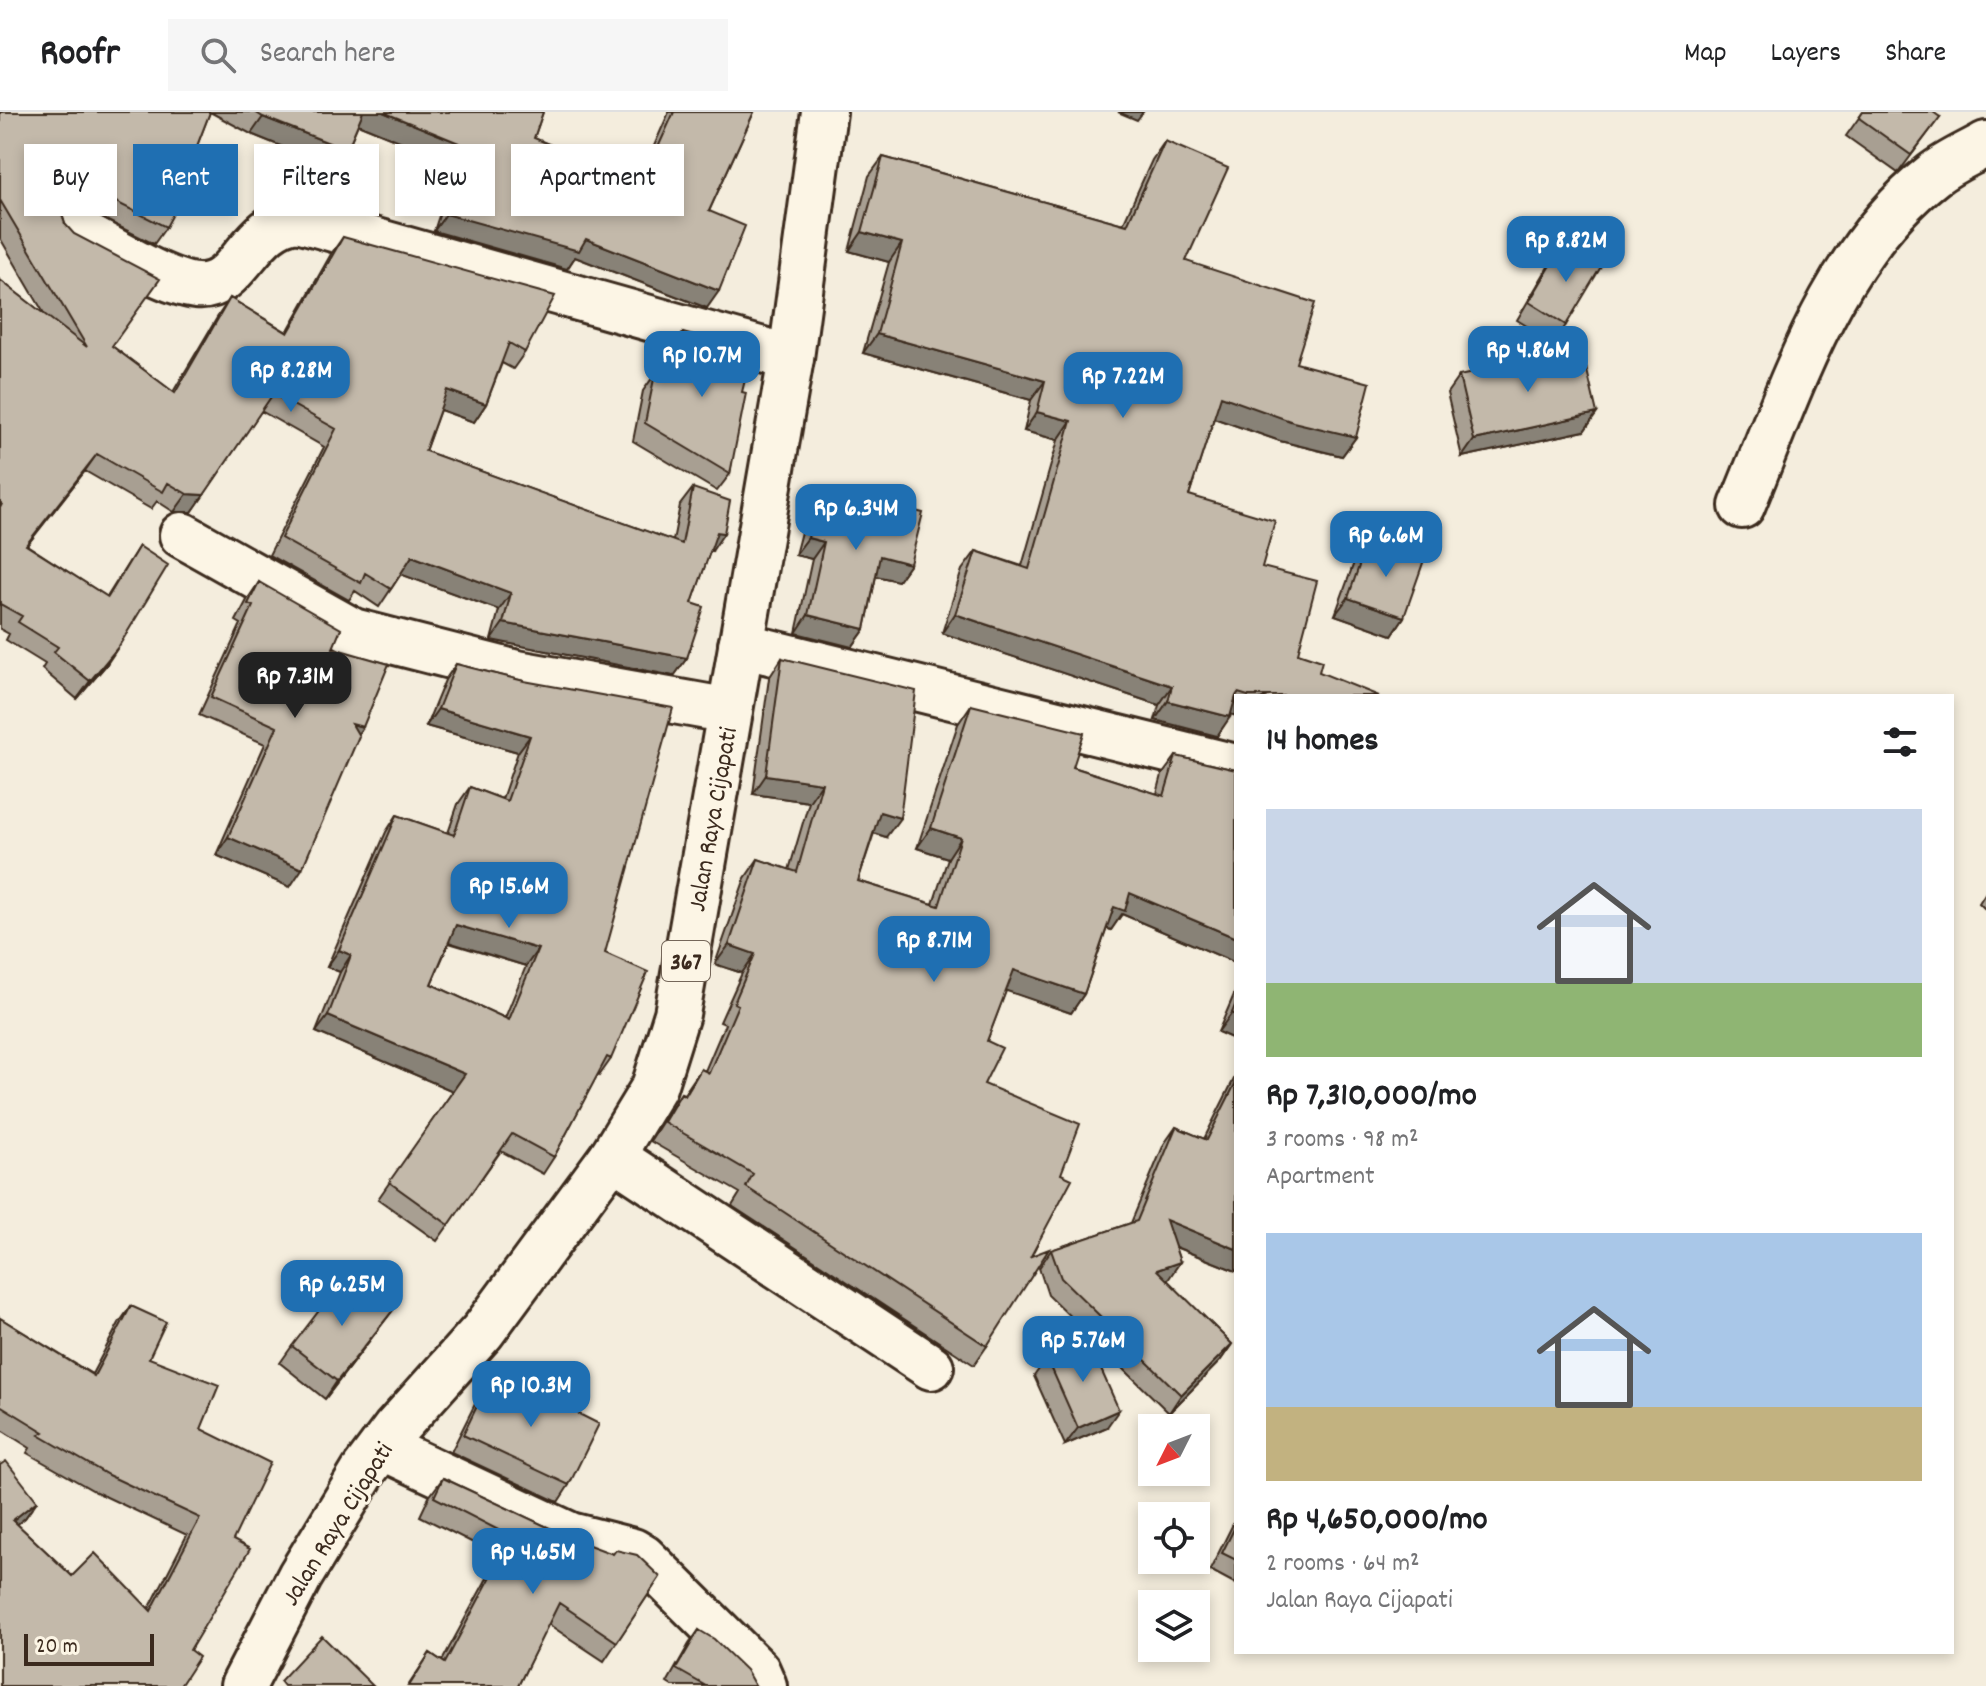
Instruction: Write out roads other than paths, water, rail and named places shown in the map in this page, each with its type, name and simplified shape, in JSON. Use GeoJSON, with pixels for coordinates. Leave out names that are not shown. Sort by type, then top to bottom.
{"type":"FeatureCollection","features":[{"type":"Feature","properties":{"kind":"street","name":"Jalan Raya Cijapati"},"geometry":{"type":"LineString","coordinates":[[243,1686],[300,1576],[382,1447],[483,1331],[612,1156],[654,1087],[674,1026],[730,711],[791,358],[824,112]]}},
{"type":"Feature","properties":{"kind":"street"},"geometry":{"type":"LineString","coordinates":[[1742,506],[1814,336],[1845,276],[1883,224],[1933,174],[1986,144]]}},
{"type":"Feature","properties":{"kind":"street"},"geometry":{"type":"LineString","coordinates":[[74,229],[173,280],[207,287],[225,279],[259,236],[272,226],[282,220],[298,219],[791,358]]}},
{"type":"Feature","properties":{"kind":"street"},"geometry":{"type":"LineString","coordinates":[[182,535],[353,631],[517,673],[730,711]]}},
{"type":"Feature","properties":{"kind":"street"},"geometry":{"type":"LineString","coordinates":[[741,645],[1234,767]]}},
{"type":"Feature","properties":{"kind":"street"},"geometry":{"type":"LineString","coordinates":[[612,1156],[931,1367]]}},
{"type":"Feature","properties":{"kind":"street"},"geometry":{"type":"LineString","coordinates":[[382,1447],[570,1535],[633,1551],[643,1557],[757,1670],[764,1686]]}}]}
